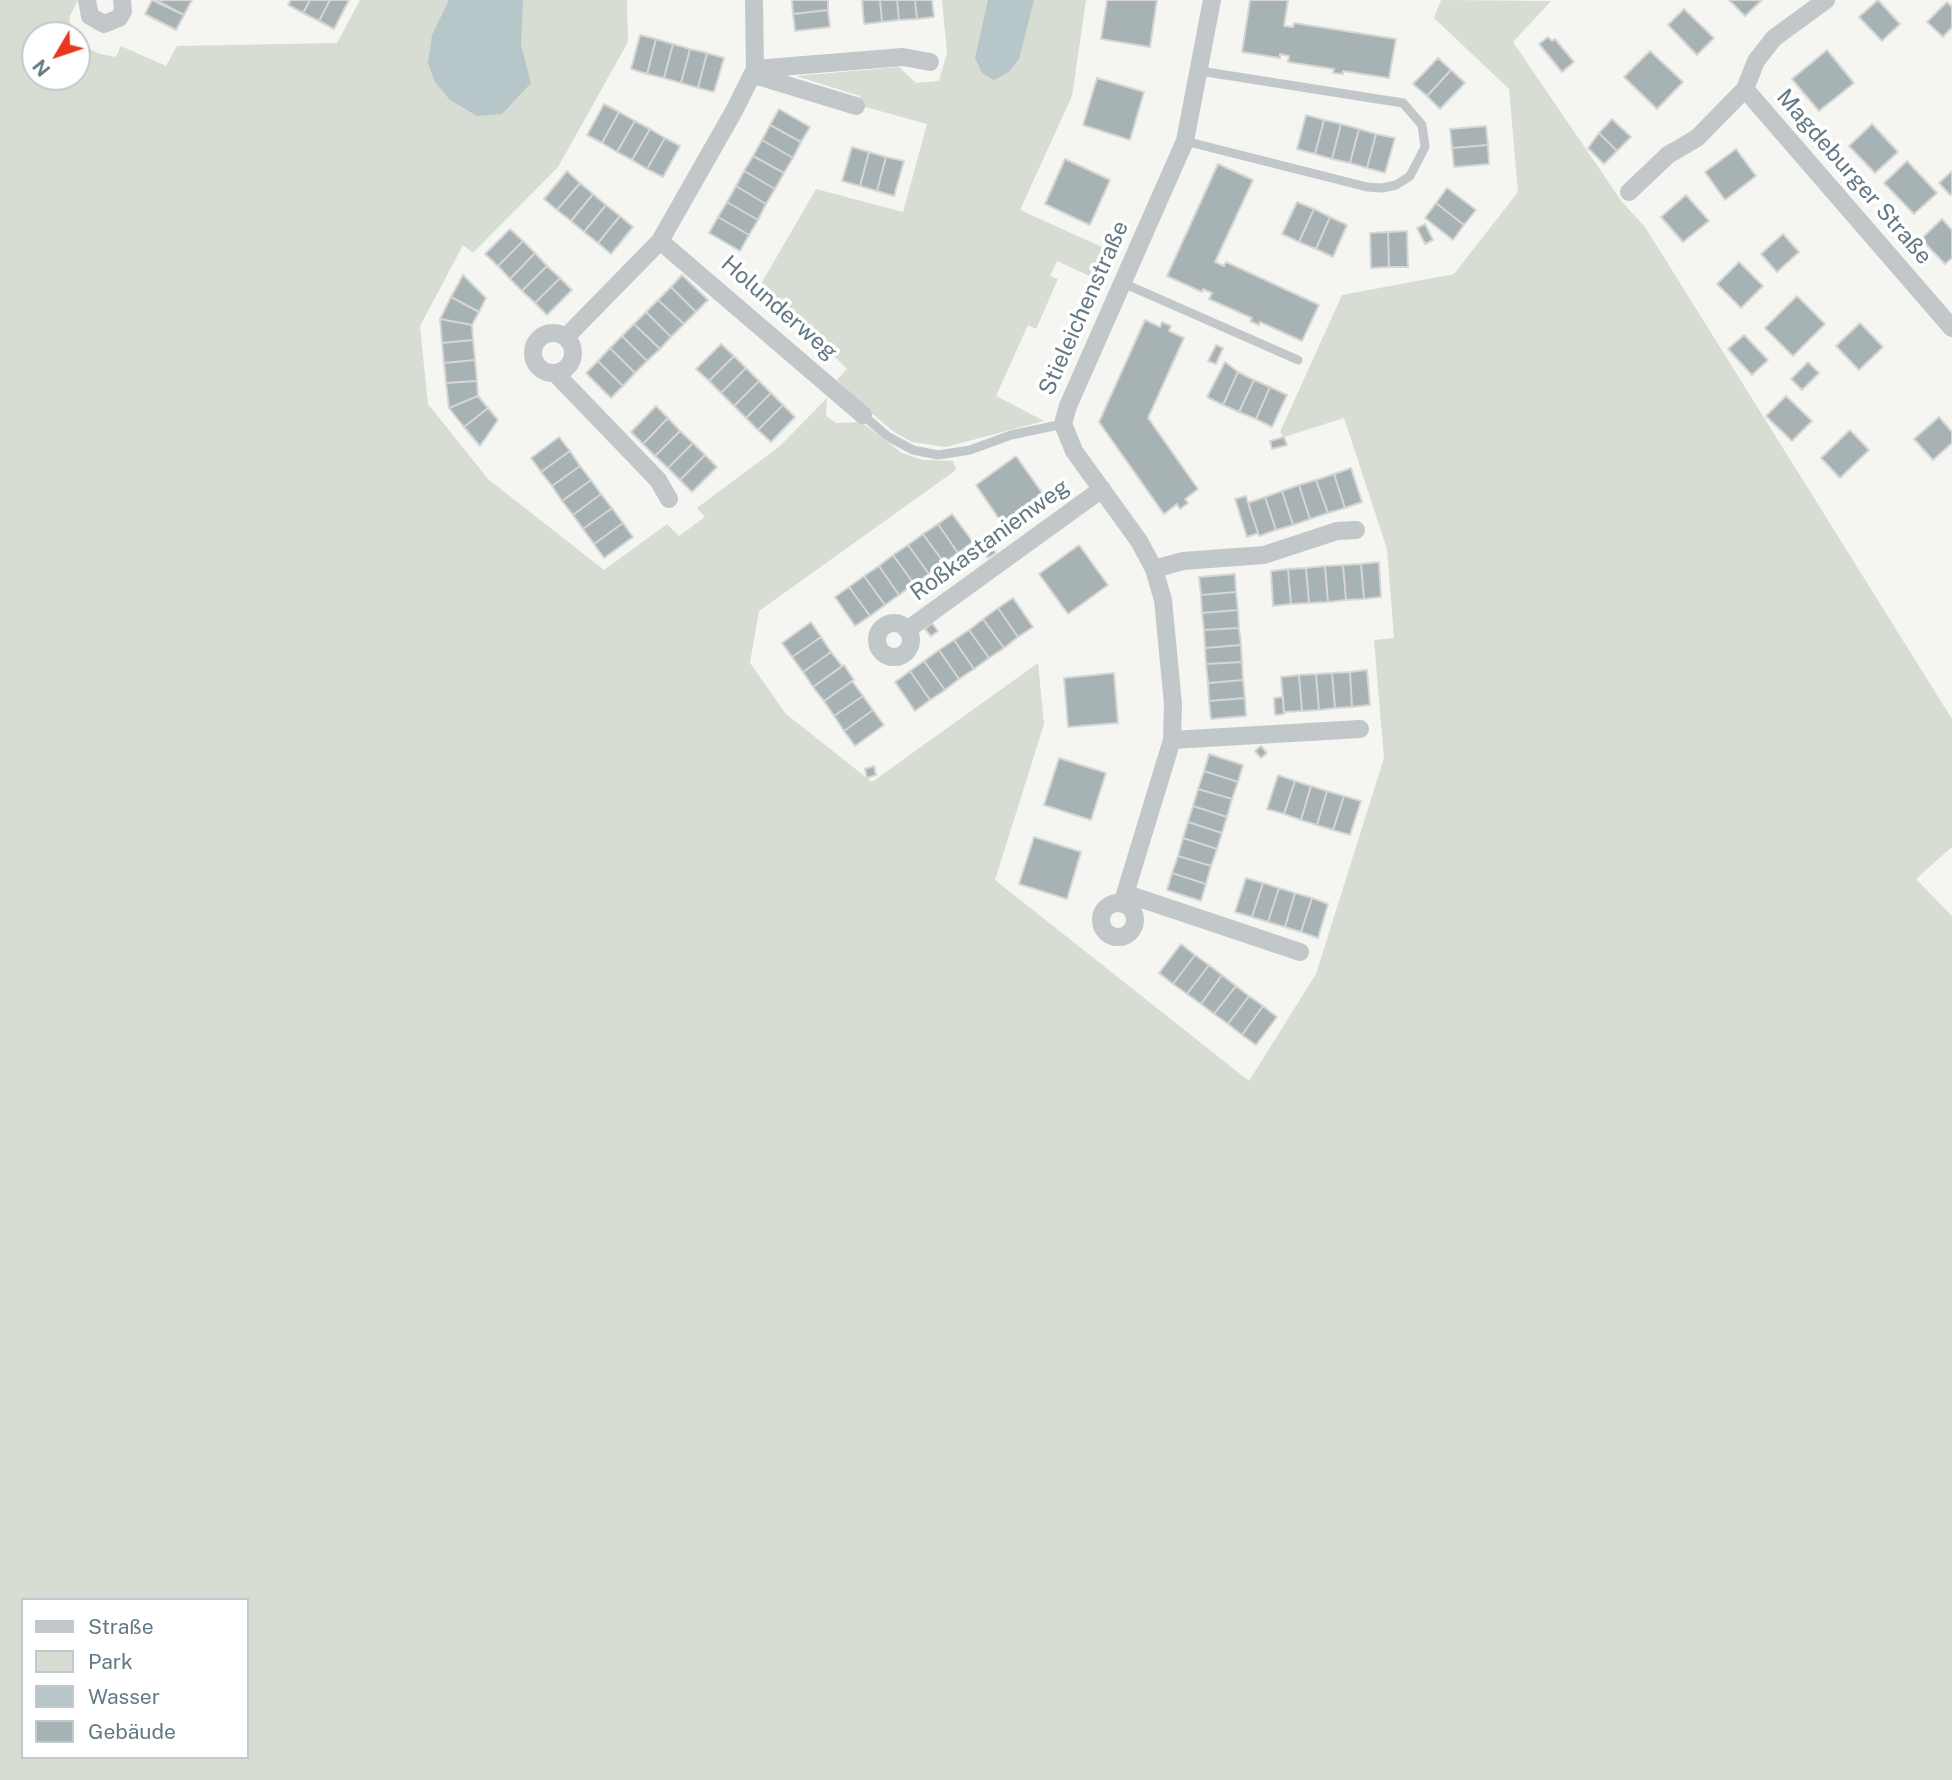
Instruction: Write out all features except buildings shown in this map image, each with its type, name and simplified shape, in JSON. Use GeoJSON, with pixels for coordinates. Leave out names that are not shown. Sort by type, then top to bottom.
{"type":"FeatureCollection","features":[{"type":"Feature","properties":{"kind":"street"},"geometry":{"type":"LineString","coordinates":[[87,0],[90,16],[104,24],[119,18],[123,11],[122,0]]}},
{"type":"Feature","properties":{"kind":"street"},"geometry":{"type":"LineString","coordinates":[[566,337],[660,241],[754,72],[754,0]]}},
{"type":"Feature","properties":{"kind":"street","name":"Stieleichenstraße"},"geometry":{"type":"LineString","coordinates":[[1212,0],[1185,141],[1068,406],[1063,424],[1074,451],[1139,541],[1154,569],[1163,600],[1173,704],[1172,740],[1124,899],[1300,952]]}},
{"type":"Feature","properties":{"kind":"street"},"geometry":{"type":"LineString","coordinates":[[1629,192],[1668,155],[1697,138],[1745,89],[1756,61],[1774,38],[1826,0]]}},
{"type":"Feature","properties":{"kind":"street"},"geometry":{"type":"LineString","coordinates":[[754,72],[903,57],[930,62]]}},
{"type":"Feature","properties":{"kind":"street"},"geometry":{"type":"LineString","coordinates":[[754,72],[856,106]]}},
{"type":"Feature","properties":{"kind":"street","name":"Magdeburger Straße"},"geometry":{"type":"LineString","coordinates":[[1745,89],[1952,328]]}},
{"type":"Feature","properties":{"kind":"street","name":"Holunderweg"},"geometry":{"type":"LineString","coordinates":[[660,241],[863,415]]}},
{"type":"Feature","properties":{"kind":"street"},"geometry":{"type":"LineString","coordinates":[[555,373],[568,366],[572,359],[571,344],[566,337],[551,333],[538,340],[534,347],[535,362],[540,368],[555,373],[657,480],[669,499]]}},
{"type":"Feature","properties":{"kind":"street","name":"Roßkastanienweg"},"geometry":{"type":"LineString","coordinates":[[907,630],[1102,489]]}},
{"type":"Feature","properties":{"kind":"street"},"geometry":{"type":"LineString","coordinates":[[1154,569],[1183,561],[1264,555],[1337,531],[1356,530]]}},
{"type":"Feature","properties":{"kind":"street"},"geometry":{"type":"LineString","coordinates":[[1172,740],[1360,729]]}},
{"type":"Feature","properties":{"kind":"lane"},"geometry":{"type":"LineString","coordinates":[[1185,141],[1367,187],[1382,188],[1396,185],[1410,176],[1425,147],[1422,125],[1417,115],[1396,101],[1200,71]]}},
{"type":"Feature","properties":{"kind":"lane"},"geometry":{"type":"LineString","coordinates":[[1123,283],[1298,360]]}},
{"type":"Feature","properties":{"kind":"lane"},"geometry":{"type":"LineString","coordinates":[[863,415],[887,436],[914,450],[938,455],[970,450],[1011,435],[1063,424]]}},
{"type":"Feature","properties":{"kind":"green space"},"geometry":{"type":"Polygon","coordinates":[[[0,0],[78,0],[70,21],[21,21],[21,91],[91,91],[91,50],[116,57],[121,46],[166,66],[177,46],[337,43],[360,0],[627,0],[628,42],[558,167],[473,253],[463,245],[420,326],[428,404],[488,479],[604,570],[667,524],[679,536],[705,517],[697,508],[780,446],[827,398],[826,416],[836,423],[861,422],[902,453],[923,460],[953,461],[956,470],[759,611],[750,663],[786,714],[872,782],[1038,663],[1044,724],[995,880],[1249,1081],[1316,974],[1384,758],[1374,640],[1394,638],[1387,549],[1344,418],[1284,437],[1280,432],[1342,295],[1454,274],[1518,192],[1509,89],[1434,18],[1441,0],[1551,1],[1513,42],[1622,202],[1645,227],[1952,719],[1952,847],[1916,879],[1952,916],[1952,1780],[0,1780],[0,0]]]}},
{"type":"Feature","properties":{"kind":"green space"},"geometry":{"type":"Polygon","coordinates":[[[942,0],[1086,0],[1072,96],[1020,210],[1113,252],[1100,281],[1057,261],[1050,276],[1058,279],[1036,329],[1028,325],[996,396],[1044,421],[946,447],[912,442],[894,432],[869,411],[837,380],[847,369],[761,284],[816,189],[903,212],[927,124],[858,105],[860,96],[796,76],[899,67],[916,83],[939,81],[947,53],[942,0]]]}},
{"type":"Feature","properties":{"kind":"water"},"geometry":{"type":"Polygon","coordinates":[[[449,0],[523,0],[521,45],[531,83],[502,114],[477,116],[450,100],[435,82],[428,63],[432,35],[449,0]]]}},
{"type":"Feature","properties":{"kind":"water"},"geometry":{"type":"Polygon","coordinates":[[[988,0],[1034,0],[1019,59],[1009,72],[994,80],[982,73],[975,58],[988,0]]]}}]}
